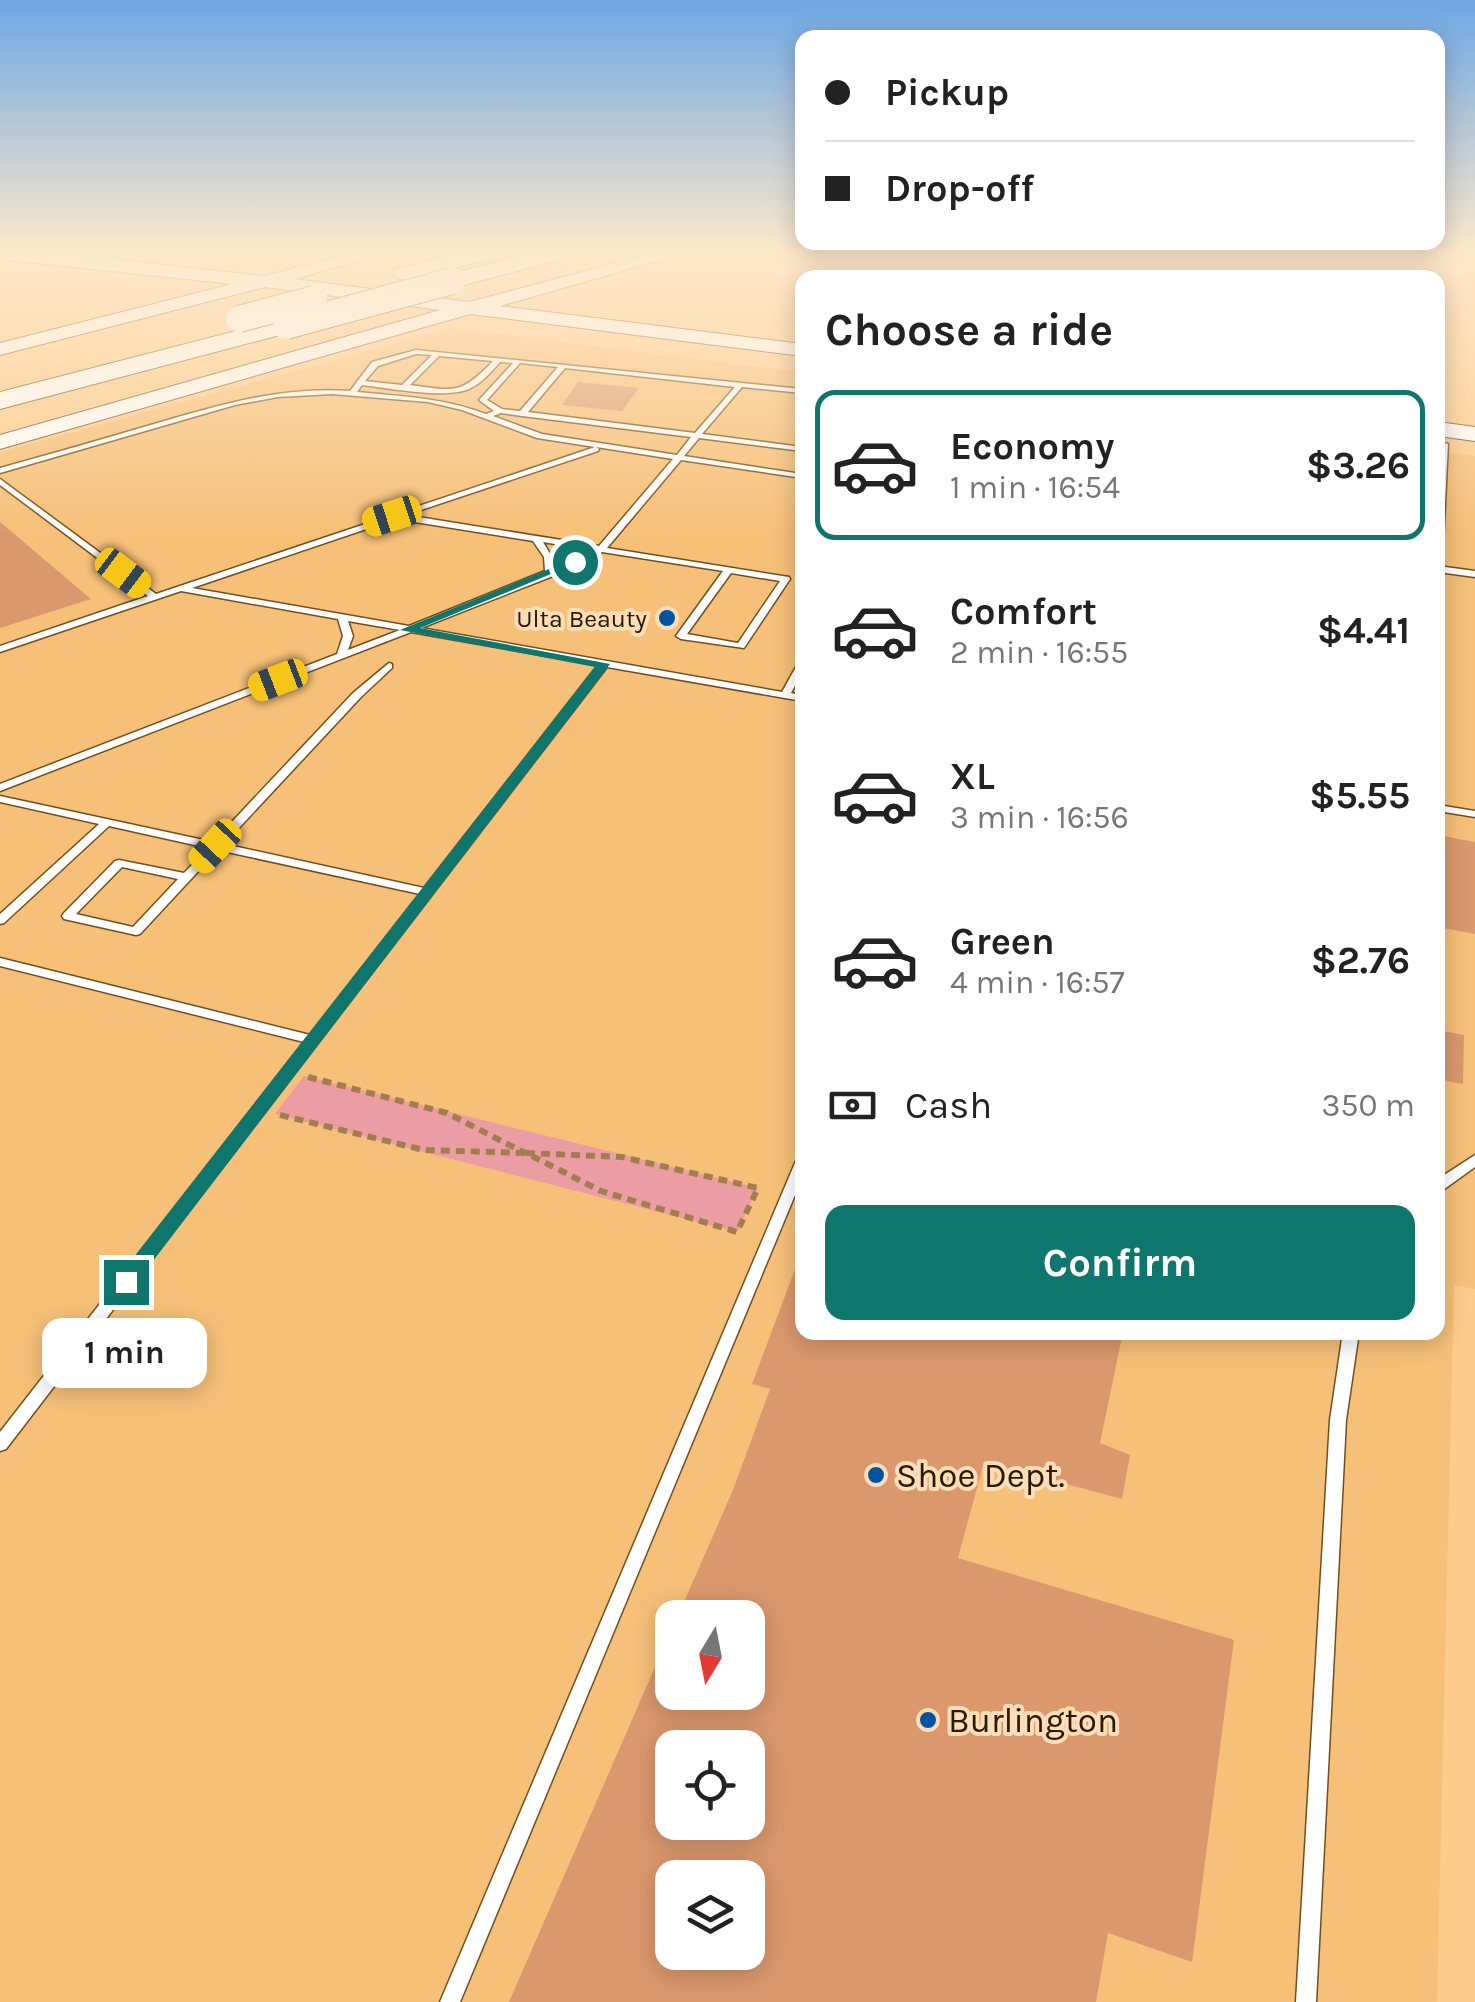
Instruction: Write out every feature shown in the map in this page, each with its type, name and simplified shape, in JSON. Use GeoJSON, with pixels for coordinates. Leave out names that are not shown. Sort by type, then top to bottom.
{"type":"FeatureCollection","features":[{"type":"Feature","properties":{"kind":"highway"},"geometry":{"type":"LineString","coordinates":[[0,381],[130,347]]}},
{"type":"Feature","properties":{"kind":"highway"},"geometry":{"type":"LineString","coordinates":[[0,402],[205,347]]}},
{"type":"Feature","properties":{"kind":"main road"},"geometry":{"type":"LineString","coordinates":[[312,354],[321,347]]}},
{"type":"Feature","properties":{"kind":"main road"},"geometry":{"type":"LineString","coordinates":[[0,442],[334,347]]}},
{"type":"Feature","properties":{"kind":"main road"},"geometry":{"type":"LineString","coordinates":[[674,347],[795,362]]}},
{"type":"Feature","properties":{"kind":"main road"},"geometry":{"type":"LineString","coordinates":[[1445,437],[1475,434]]}},
{"type":"Feature","properties":{"kind":"main road"},"geometry":{"type":"LineString","coordinates":[[1445,439],[1475,447]]}},
{"type":"Feature","properties":{"kind":"lane"},"geometry":{"type":"LineString","coordinates":[[352,393],[376,364],[416,352],[795,390]]}},
{"type":"Feature","properties":{"kind":"lane"},"geometry":{"type":"LineString","coordinates":[[404,387],[438,352]]}},
{"type":"Feature","properties":{"kind":"lane"},"geometry":{"type":"LineString","coordinates":[[360,383],[458,392],[472,389],[498,359]]}},
{"type":"Feature","properties":{"kind":"lane"},"geometry":{"type":"LineString","coordinates":[[500,412],[484,400],[518,361]]}},
{"type":"Feature","properties":{"kind":"lane"},"geometry":{"type":"LineString","coordinates":[[522,414],[563,366]]}},
{"type":"Feature","properties":{"kind":"lane"},"geometry":{"type":"LineString","coordinates":[[0,788],[550,574],[601,549],[740,385]]}},
{"type":"Feature","properties":{"kind":"lane"},"geometry":{"type":"LineString","coordinates":[[0,471],[234,404],[300,392],[428,400],[540,436],[795,475]]}},
{"type":"Feature","properties":{"kind":"lane"},"geometry":{"type":"LineString","coordinates":[[484,417],[500,412],[522,414],[795,448]]}},
{"type":"Feature","properties":{"kind":"lane"},"geometry":{"type":"LineString","coordinates":[[0,649],[602,447]]}},
{"type":"Feature","properties":{"kind":"lane"},"geometry":{"type":"LineString","coordinates":[[0,481],[156,597]]}},
{"type":"Feature","properties":{"kind":"lane"},"geometry":{"type":"LineString","coordinates":[[392,516],[786,579],[741,646],[681,636],[728,570]]}},
{"type":"Feature","properties":{"kind":"lane"},"geometry":{"type":"LineString","coordinates":[[536,539],[548,557],[550,574]]}},
{"type":"Feature","properties":{"kind":"lane"},"geometry":{"type":"LineString","coordinates":[[1445,568],[1475,574]]}},
{"type":"Feature","properties":{"kind":"lane"},"geometry":{"type":"LineString","coordinates":[[181,589],[795,697]]}},
{"type":"Feature","properties":{"kind":"lane"},"geometry":{"type":"LineString","coordinates":[[342,618],[348,636],[342,655]]}},
{"type":"Feature","properties":{"kind":"lane"},"geometry":{"type":"LineString","coordinates":[[0,1444],[604,664]]}},
{"type":"Feature","properties":{"kind":"lane"},"geometry":{"type":"LineString","coordinates":[[185,878],[120,863],[68,916],[136,930],[185,878],[380,670],[390,666]]}},
{"type":"Feature","properties":{"kind":"lane"},"geometry":{"type":"LineString","coordinates":[[784,695],[795,677]]}},
{"type":"Feature","properties":{"kind":"lane"},"geometry":{"type":"LineString","coordinates":[[0,799],[428,892]]}},
{"type":"Feature","properties":{"kind":"lane"},"geometry":{"type":"LineString","coordinates":[[1445,809],[1475,814]]}},
{"type":"Feature","properties":{"kind":"lane"},"geometry":{"type":"LineString","coordinates":[[0,920],[107,822]]}},
{"type":"Feature","properties":{"kind":"lane"},"geometry":{"type":"LineString","coordinates":[[0,962],[313,1040]]}},
{"type":"Feature","properties":{"kind":"lane"},"geometry":{"type":"LineString","coordinates":[[1445,1181],[1475,1160]]}},
{"type":"Feature","properties":{"kind":"lane"},"geometry":{"type":"LineString","coordinates":[[450,2002],[795,1180]]}},
{"type":"Feature","properties":{"kind":"lane"},"geometry":{"type":"LineString","coordinates":[[1306,2002],[1338,1420],[1351,1340]]}},
{"type":"Feature","properties":{"kind":"path"},"geometry":{"type":"LineString","coordinates":[[285,1102],[276,1114],[391,1144],[449,1154],[525,1153],[615,1156],[677,1166],[758,1188],[737,1232],[624,1200],[566,1178],[525,1153],[447,1113],[304,1076]]}},
{"type":"Feature","properties":{"kind":"shaded area"},"geometry":{"type":"Polygon","coordinates":[[[381,347],[607,347],[795,371],[795,1340],[1445,1340],[1445,452],[1475,456],[1475,1289],[1454,1285],[1437,2002],[0,2002],[0,452],[381,347]]]}},
{"type":"Feature","properties":{"kind":"shaded area"},"geometry":{"type":"Polygon","coordinates":[[[304,1076],[758,1188],[737,1232],[275,1114],[304,1076]]]}},
{"type":"Feature","properties":{"kind":"building"},"geometry":{"type":"Polygon","coordinates":[[[578,382],[639,388],[622,411],[562,405],[578,382]]]}},
{"type":"Feature","properties":{"kind":"building"},"geometry":{"type":"Polygon","coordinates":[[[0,522],[91,599],[0,628],[0,522]]]}},
{"type":"Feature","properties":{"kind":"building"},"geometry":{"type":"Polygon","coordinates":[[[1445,836],[1475,842],[1475,934],[1445,928],[1445,836]]]}},
{"type":"Feature","properties":{"kind":"building"},"geometry":{"type":"Polygon","coordinates":[[[1445,1031],[1464,1035],[1463,1084],[1445,1080],[1445,1031]]]}},
{"type":"Feature","properties":{"kind":"building","name":"Burlington"},"geometry":{"type":"Polygon","coordinates":[[[795,1269],[795,1340],[1121,1340],[1100,1443],[1130,1455],[1122,1499],[984,1462],[958,1558],[1234,1640],[1192,1962],[1108,1933],[1096,2002],[509,2002],[655,1667],[655,1710],[765,1710],[765,1600],[685,1600],[733,1490],[770,1389],[752,1384],[795,1269]]]}},
{"type":"Feature","properties":{"kind":"place","name":"Ulta Beauty"},"geometry":{"type":"Point","coordinates":[667,618]}},
{"type":"Feature","properties":{"kind":"place","name":"Shoe Dept."},"geometry":{"type":"Point","coordinates":[876,1475]}},
{"type":"Feature","properties":{"kind":"place","name":"Burlington"},"geometry":{"type":"Point","coordinates":[928,1720]}},
{"type":"Feature","properties":{"kind":"route"},"geometry":{"type":"LineString","coordinates":[[126,1282],[604,664],[406,630],[575,562]]}}]}
